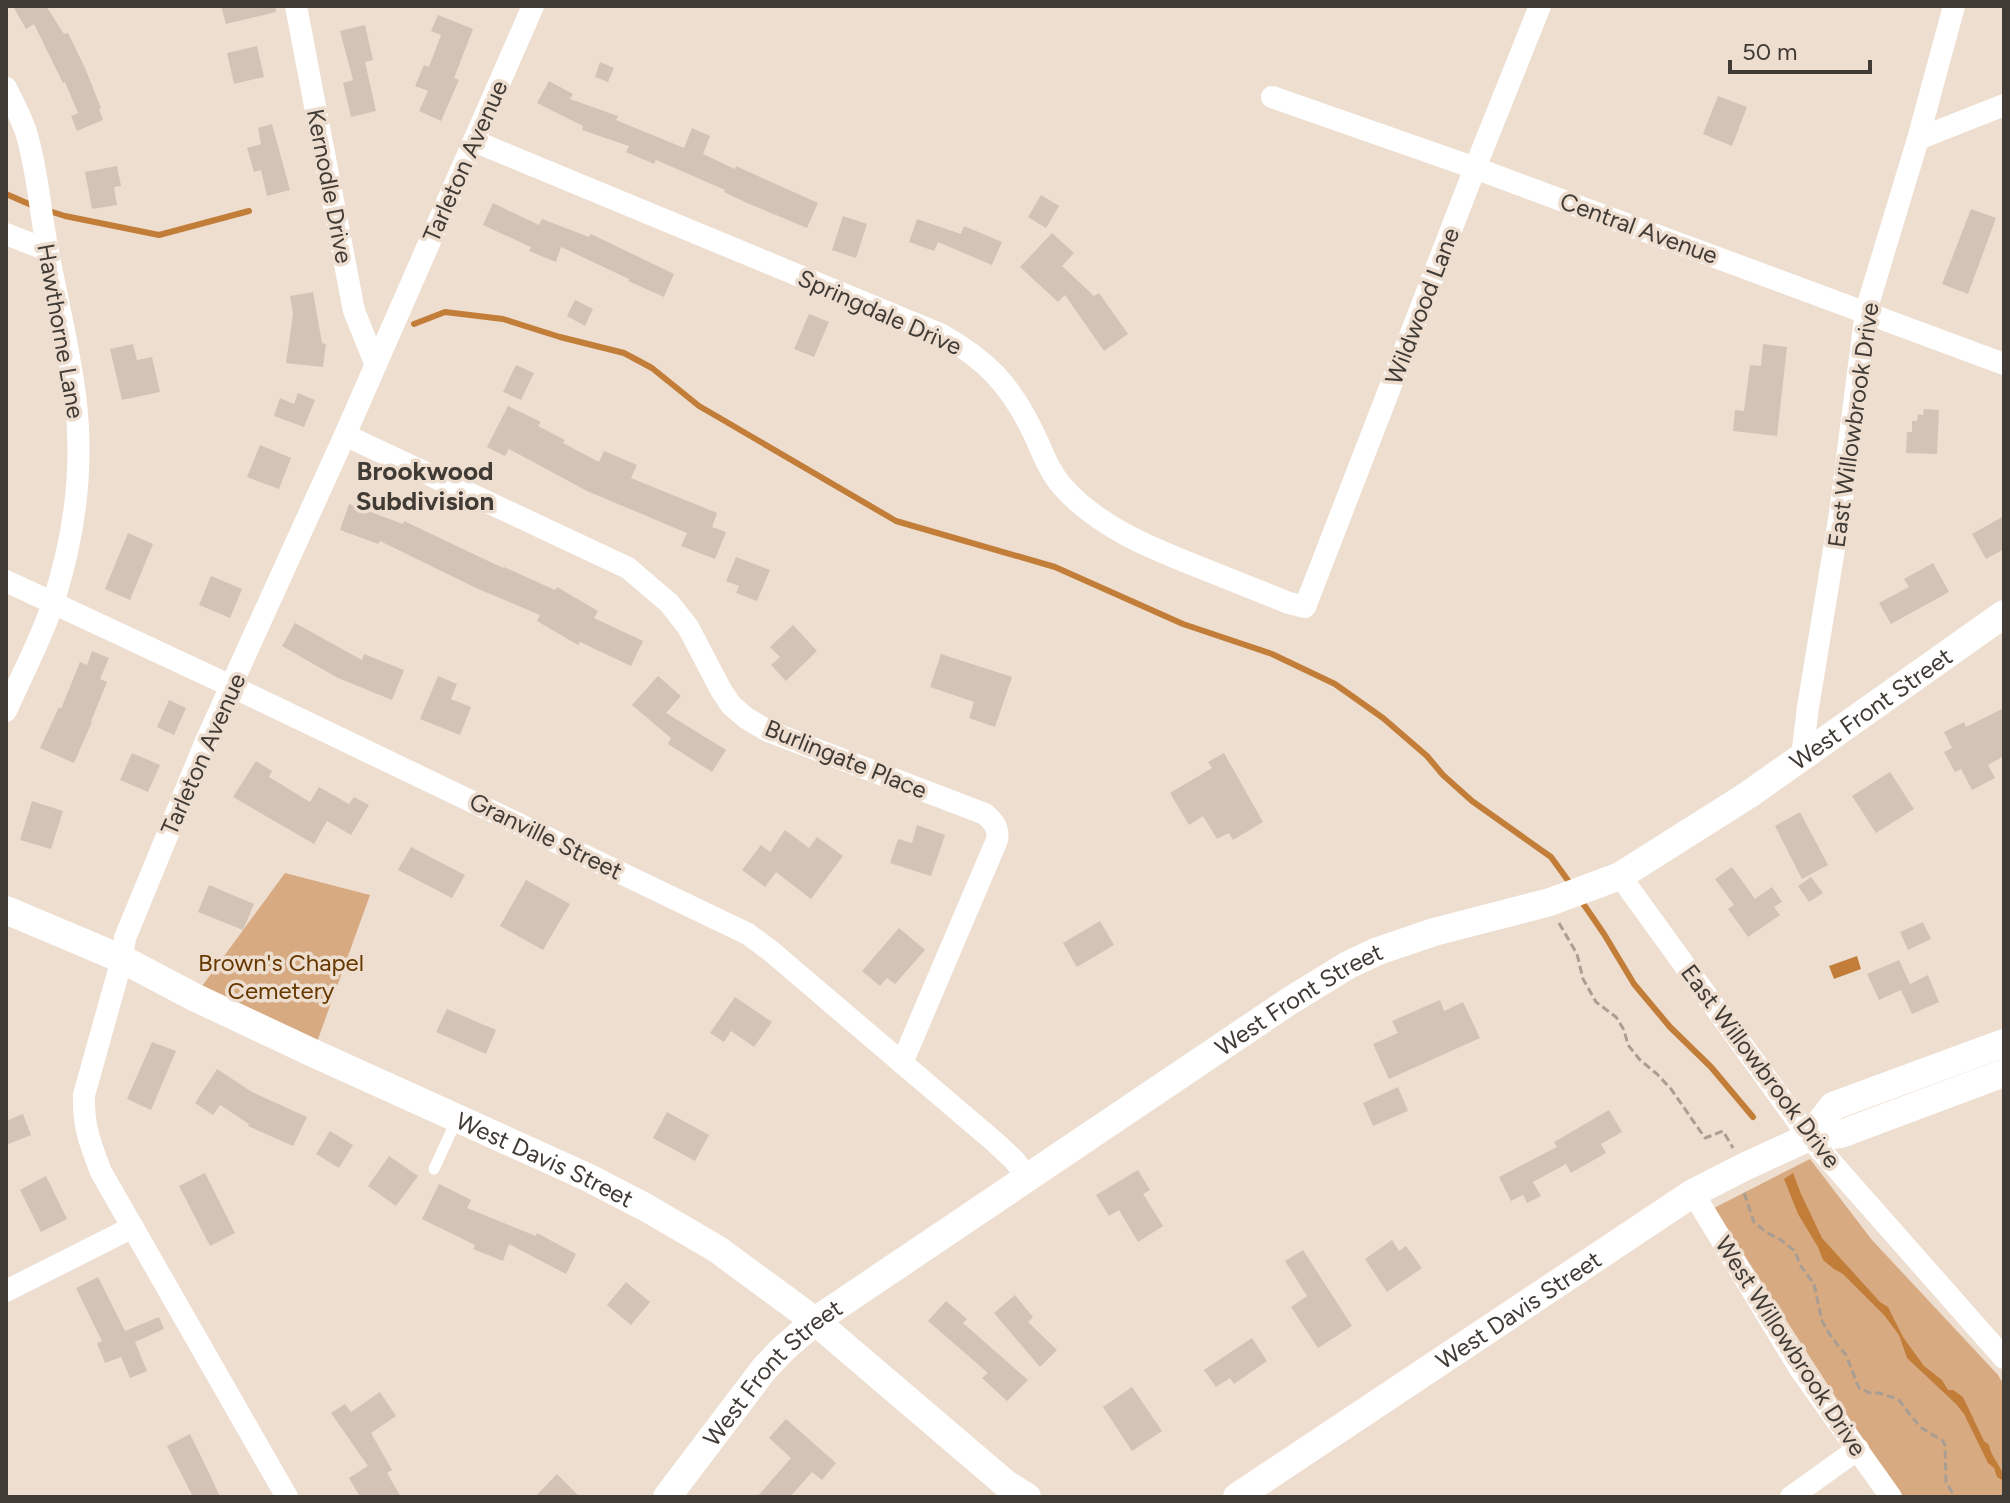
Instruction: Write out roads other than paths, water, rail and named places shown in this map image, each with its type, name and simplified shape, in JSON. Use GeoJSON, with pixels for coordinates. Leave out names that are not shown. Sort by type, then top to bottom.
{"type":"FeatureCollection","features":[{"type":"Feature","properties":{"kind":"street","name":"Kernodle Drive"},"geometry":{"type":"LineString","coordinates":[[296,6],[354,311],[375,363]]}},
{"type":"Feature","properties":{"kind":"street","name":"Tarleton Avenue"},"geometry":{"type":"LineString","coordinates":[[287,1497],[101,1172],[83,1118],[84,1095],[122,959],[125,938],[206,741],[233,687],[533,6]]}},
{"type":"Feature","properties":{"kind":"street","name":"Wildwood Lane"},"geometry":{"type":"LineString","coordinates":[[1305,607],[1540,6]]}},
{"type":"Feature","properties":{"kind":"street","name":"East Willowbrook Drive"},"geometry":{"type":"LineString","coordinates":[[1802,756],[1840,513],[1866,311],[1954,6]]}},
{"type":"Feature","properties":{"kind":"street","name":"Hawthorne Lane"},"geometry":{"type":"LineString","coordinates":[[6,88],[26,133],[67,346],[78,431],[74,517],[63,569],[53,603],[6,711]]}},
{"type":"Feature","properties":{"kind":"street","name":"Central Avenue"},"geometry":{"type":"LineString","coordinates":[[1272,97],[1475,168],[2004,364]]}},
{"type":"Feature","properties":{"kind":"street"},"geometry":{"type":"LineString","coordinates":[[1918,139],[2004,105]]}},
{"type":"Feature","properties":{"kind":"street","name":"Springdale Drive"},"geometry":{"type":"LineString","coordinates":[[474,141],[942,335],[968,350],[998,377],[1014,396],[1060,484],[1097,518],[1155,549],[1305,607]]}},
{"type":"Feature","properties":{"kind":"street"},"geometry":{"type":"LineString","coordinates":[[6,234],[47,250]]}},
{"type":"Feature","properties":{"kind":"street","name":"Burlingate Place"},"geometry":{"type":"LineString","coordinates":[[345,435],[628,568],[679,615],[721,690],[731,705],[746,718],[768,731],[985,814],[994,822],[997,840],[902,1063]]}},
{"type":"Feature","properties":{"kind":"street","name":"Granville Street"},"geometry":{"type":"LineString","coordinates":[[6,581],[748,934],[996,1143],[1028,1178]]}},
{"type":"Feature","properties":{"kind":"street","name":"West Front Street"},"geometry":{"type":"LineString","coordinates":[[667,1497],[764,1369],[815,1321],[1288,1002],[1348,965],[1401,943],[1556,909],[1609,881],[1748,795],[2004,614]]}},
{"type":"Feature","properties":{"kind":"street","name":"East Willowbrook Drive"},"geometry":{"type":"LineString","coordinates":[[1609,881],[1809,1137],[2004,1358]]}},
{"type":"Feature","properties":{"kind":"street","name":"West Davis Street"},"geometry":{"type":"LineString","coordinates":[[6,910],[122,959],[194,997],[587,1177],[645,1207],[717,1249],[815,1321],[1006,1484],[1027,1497]]}},
{"type":"Feature","properties":{"kind":"street","name":"West Davis Street"},"geometry":{"type":"LineString","coordinates":[[1809,1137],[1833,1106],[2004,1043]]}},
{"type":"Feature","properties":{"kind":"street","name":"West Davis Street"},"geometry":{"type":"LineString","coordinates":[[1237,1497],[1693,1193],[1809,1137],[1841,1134],[2004,1073]]}},
{"type":"Feature","properties":{"kind":"street","name":"West Willowbrook Drive"},"geometry":{"type":"LineString","coordinates":[[1693,1193],[1800,1369],[1891,1497]]}},
{"type":"Feature","properties":{"kind":"street"},"geometry":{"type":"LineString","coordinates":[[6,1291],[133,1227]]}},
{"type":"Feature","properties":{"kind":"street"},"geometry":{"type":"LineString","coordinates":[[1791,1497],[1858,1449]]}},
{"type":"Feature","properties":{"kind":"lane"},"geometry":{"type":"LineString","coordinates":[[434,1169],[457,1118]]}},
{"type":"Feature","properties":{"kind":"waterway"},"geometry":{"type":"LineString","coordinates":[[6,194],[36,207]]}},
{"type":"Feature","properties":{"kind":"waterway"},"geometry":{"type":"LineString","coordinates":[[46,210],[159,235],[249,211]]}},
{"type":"Feature","properties":{"kind":"waterway"},"geometry":{"type":"LineString","coordinates":[[414,324],[445,312],[503,319],[624,353],[652,368],[699,406],[896,521],[1055,567],[1183,624],[1272,654],[1335,684],[1383,718],[1472,801],[1551,857],[1572,886]]}},
{"type":"Feature","properties":{"kind":"waterway"},"geometry":{"type":"LineString","coordinates":[[1580,899],[1634,984],[1753,1117]]}},
{"type":"Feature","properties":{"kind":"district","name":"Brookwood Subdivision"},"geometry":{"type":"Point","coordinates":[425,486]}},
{"type":"Feature","properties":{"kind":"park label","name":"Brown's Chapel Cemetery"},"geometry":{"type":"Point","coordinates":[281,976]}}]}
